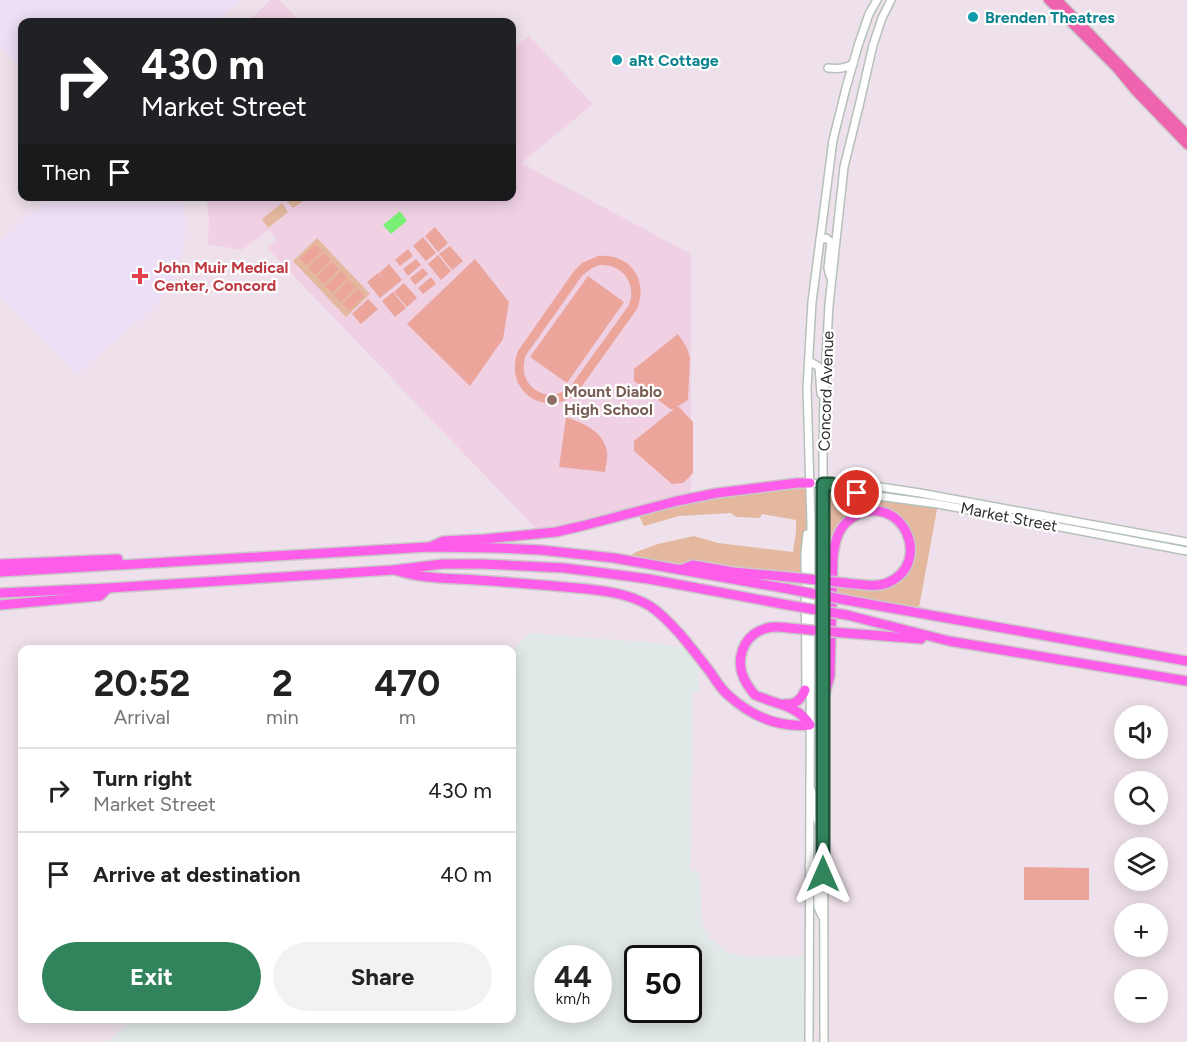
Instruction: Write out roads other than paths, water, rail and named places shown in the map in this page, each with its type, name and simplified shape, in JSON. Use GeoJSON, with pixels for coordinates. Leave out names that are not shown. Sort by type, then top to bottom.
{"type":"FeatureCollection","features":[{"type":"Feature","properties":{"kind":"highway"},"geometry":{"type":"LineString","coordinates":[[428,548],[443,541],[556,532],[717,493],[810,483]]}},
{"type":"Feature","properties":{"kind":"highway"},"geometry":{"type":"LineString","coordinates":[[681,570],[693,565],[733,572],[789,577],[846,583],[886,584],[904,571],[910,556],[911,544],[906,530],[898,520],[886,513],[873,511],[848,520],[838,532],[834,542],[833,557],[830,676],[824,697]]}},
{"type":"Feature","properties":{"kind":"highway"},"geometry":{"type":"LineString","coordinates":[[0,572],[428,548],[541,550],[635,561],[1187,661]]}},
{"type":"Feature","properties":{"kind":"highway"},"geometry":{"type":"LineString","coordinates":[[0,564],[156,559],[168,562]]}},
{"type":"Feature","properties":{"kind":"highway"},"geometry":{"type":"LineString","coordinates":[[0,593],[393,570],[443,564],[564,568],[625,576],[847,615],[949,641],[1187,681]]}},
{"type":"Feature","properties":{"kind":"highway"},"geometry":{"type":"LineString","coordinates":[[393,570],[412,576],[514,582],[613,592],[631,597],[650,606],[667,619],[727,694],[747,710],[765,719],[796,726],[810,725],[797,711],[756,695],[744,680],[740,666],[741,653],[745,644],[763,629],[775,626],[949,641]]}},
{"type":"Feature","properties":{"kind":"highway"},"geometry":{"type":"LineString","coordinates":[[0,605],[99,596],[108,588]]}},
{"type":"Feature","properties":{"kind":"highway"},"geometry":{"type":"LineString","coordinates":[[778,704],[789,705],[797,702],[805,690]]}},
{"type":"Feature","properties":{"kind":"main road","name":"Concord Avenue"},"geometry":{"type":"LineString","coordinates":[[809,1042],[811,523],[807,388],[812,302],[833,140],[853,63],[869,14],[877,0]]}},
{"type":"Feature","properties":{"kind":"main road","name":"Concord Avenue"},"geometry":{"type":"LineString","coordinates":[[824,1042],[823,484],[824,395],[831,282],[844,167],[873,45],[891,0]]}},
{"type":"Feature","properties":{"kind":"main road"},"geometry":{"type":"LineString","coordinates":[[1048,0],[1116,68],[1187,146]]}},
{"type":"Feature","properties":{"kind":"main road"},"geometry":{"type":"LineString","coordinates":[[1058,0],[1187,134]]}},
{"type":"Feature","properties":{"kind":"main road"},"geometry":{"type":"LineString","coordinates":[[828,68],[848,67],[853,63]]}},
{"type":"Feature","properties":{"kind":"main road"},"geometry":{"type":"LineString","coordinates":[[819,240],[826,238],[831,242],[828,268],[831,282]]}},
{"type":"Feature","properties":{"kind":"main road"},"geometry":{"type":"LineString","coordinates":[[809,360],[819,367],[820,389],[821,394],[824,395]]}},
{"type":"Feature","properties":{"kind":"main road","name":"Market Street"},"geometry":{"type":"LineString","coordinates":[[810,483],[832,484],[841,481],[857,483],[1187,542]]}},
{"type":"Feature","properties":{"kind":"main road","name":"Market Street"},"geometry":{"type":"LineString","coordinates":[[832,484],[840,491],[938,504],[1187,551]]}},
{"type":"Feature","properties":{"kind":"main road","name":"Concord Avenue"},"geometry":{"type":"LineString","coordinates":[[811,523],[807,533],[805,553],[805,690],[811,712]]}},
{"type":"Feature","properties":{"kind":"main road"},"geometry":{"type":"LineString","coordinates":[[810,725],[823,728]]}},
{"type":"Feature","properties":{"kind":"main road"},"geometry":{"type":"LineString","coordinates":[[810,789],[816,798],[816,821],[823,826]]}},
{"type":"Feature","properties":{"kind":"main road"},"geometry":{"type":"LineString","coordinates":[[810,866],[818,875],[818,907],[823,919]]}},
{"type":"Feature","properties":{"kind":"place","name":"Brenden Theatres"},"geometry":{"type":"Point","coordinates":[973,17]}},
{"type":"Feature","properties":{"kind":"place","name":"aRt Cottage"},"geometry":{"type":"Point","coordinates":[617,60]}},
{"type":"Feature","properties":{"kind":"place","name":"John Muir Medical Center, Concord"},"geometry":{"type":"Point","coordinates":[140,276]}},
{"type":"Feature","properties":{"kind":"place","name":"Mount Diablo High School"},"geometry":{"type":"Point","coordinates":[552,400]}}]}
